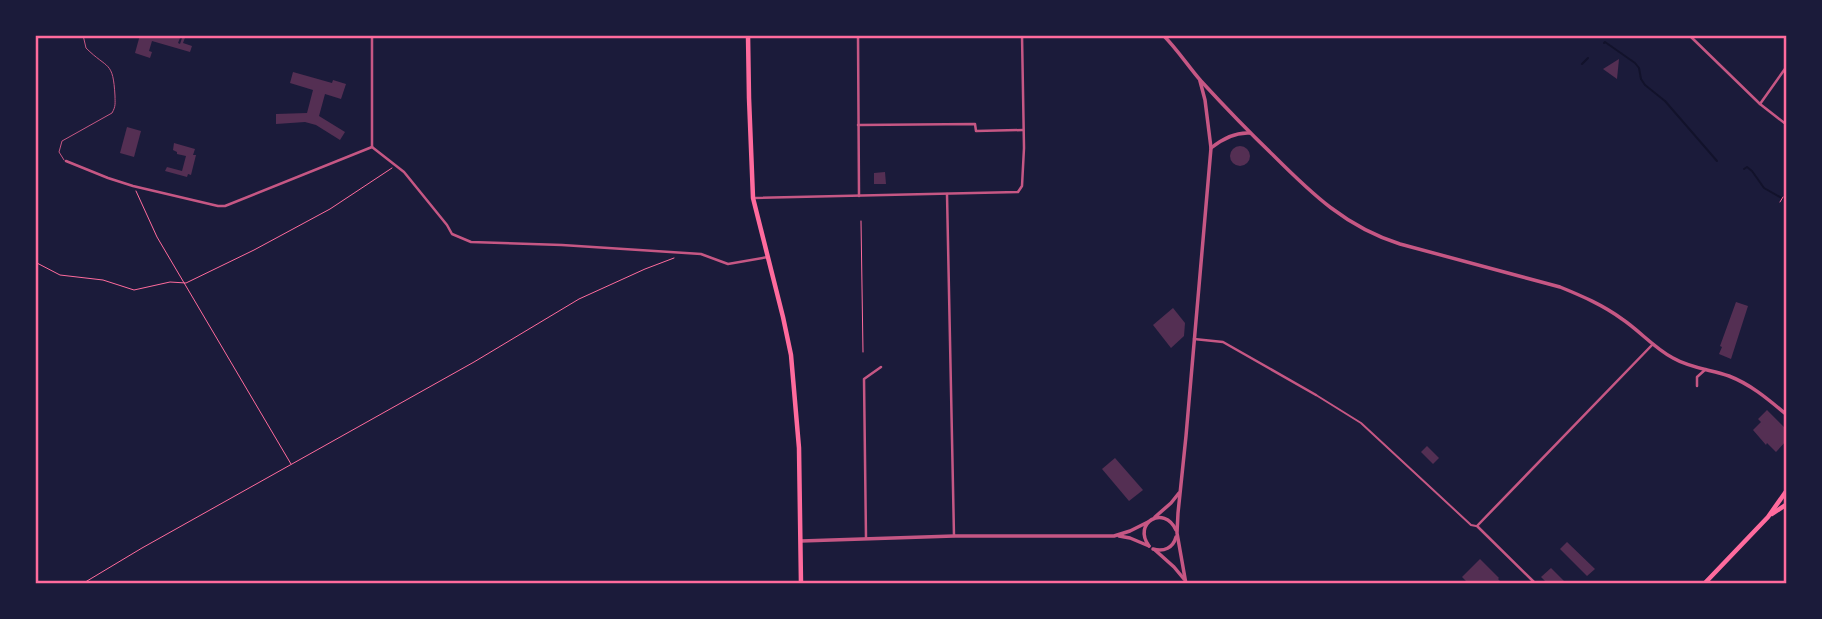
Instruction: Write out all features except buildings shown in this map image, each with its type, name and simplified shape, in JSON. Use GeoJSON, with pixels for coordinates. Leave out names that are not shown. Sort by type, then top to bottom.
{"type":"FeatureCollection","features":[{"type":"Feature","properties":{"kind":"main road"},"geometry":{"type":"LineString","coordinates":[[748,35],[753,198],[791,355],[799,448],[801,584]]}},
{"type":"Feature","properties":{"kind":"main road"},"geometry":{"type":"LineString","coordinates":[[1769,517],[1787,490]]}},
{"type":"Feature","properties":{"kind":"main road"},"geometry":{"type":"LineString","coordinates":[[1704,584],[1769,517],[1787,504]]}},
{"type":"Feature","properties":{"kind":"street"},"geometry":{"type":"LineString","coordinates":[[372,35],[372,147]]}},
{"type":"Feature","properties":{"kind":"street"},"geometry":{"type":"LineString","coordinates":[[858,35],[859,196]]}},
{"type":"Feature","properties":{"kind":"street"},"geometry":{"type":"LineString","coordinates":[[753,198],[1020,191],[1024,130],[1022,35]]}},
{"type":"Feature","properties":{"kind":"street"},"geometry":{"type":"LineString","coordinates":[[1163,35],[1250,133],[1308,191],[1352,223],[1400,244],[1580,295],[1623,319],[1676,360],[1731,377],[1753,388],[1787,415]]}},
{"type":"Feature","properties":{"kind":"street"},"geometry":{"type":"LineString","coordinates":[[1689,35],[1760,104],[1787,124]]}},
{"type":"Feature","properties":{"kind":"street"},"geometry":{"type":"LineString","coordinates":[[1760,104],[1787,66]]}},
{"type":"Feature","properties":{"kind":"street"},"geometry":{"type":"LineString","coordinates":[[1153,549],[1164,550],[1171,547],[1177,533],[1211,148],[1200,79]]}},
{"type":"Feature","properties":{"kind":"street"},"geometry":{"type":"LineString","coordinates":[[858,125],[975,124],[976,131],[1024,130]]}},
{"type":"Feature","properties":{"kind":"street"},"geometry":{"type":"LineString","coordinates":[[1211,148],[1237,133],[1250,133]]}},
{"type":"Feature","properties":{"kind":"street"},"geometry":{"type":"LineString","coordinates":[[66,161],[133,186],[225,206],[372,147]]}},
{"type":"Feature","properties":{"kind":"street"},"geometry":{"type":"LineString","coordinates":[[372,147],[404,172],[452,234],[471,242],[687,252],[706,255],[727,264],[768,257]]}},
{"type":"Feature","properties":{"kind":"street"},"geometry":{"type":"LineString","coordinates":[[947,194],[954,536]]}},
{"type":"Feature","properties":{"kind":"street"},"geometry":{"type":"LineString","coordinates":[[1194,339],[1223,342],[1361,423],[1536,584]]}},
{"type":"Feature","properties":{"kind":"street"},"geometry":{"type":"LineString","coordinates":[[1476,526],[1653,344]]}},
{"type":"Feature","properties":{"kind":"street"},"geometry":{"type":"LineString","coordinates":[[866,538],[864,379],[881,367]]}},
{"type":"Feature","properties":{"kind":"street"},"geometry":{"type":"LineString","coordinates":[[1697,386],[1697,377],[1706,369]]}},
{"type":"Feature","properties":{"kind":"street"},"geometry":{"type":"LineString","coordinates":[[1114,536],[1153,519],[1180,491]]}},
{"type":"Feature","properties":{"kind":"street"},"geometry":{"type":"LineString","coordinates":[[1153,519],[1160,517],[1173,523],[1186,582]]}},
{"type":"Feature","properties":{"kind":"street"},"geometry":{"type":"LineString","coordinates":[[1148,522],[1143,533],[1149,546]]}},
{"type":"Feature","properties":{"kind":"street"},"geometry":{"type":"LineString","coordinates":[[801,541],[954,536],[1114,536],[1130,538],[1149,546],[1174,567],[1186,582]]}},
{"type":"Feature","properties":{"kind":"street"},"geometry":{"type":"LineString","coordinates":[[1525,584],[1530,578]]}},
{"type":"Feature","properties":{"kind":"lane"},"geometry":{"type":"LineString","coordinates":[[66,161],[59,152],[62,141],[112,113],[116,106],[111,70],[86,48],[83,35]]}},
{"type":"Feature","properties":{"kind":"path"},"geometry":{"type":"LineString","coordinates":[[35,262],[60,275],[103,280],[134,290],[170,282],[186,283],[330,209],[396,165]]}},
{"type":"Feature","properties":{"kind":"path"},"geometry":{"type":"LineString","coordinates":[[133,186],[157,237],[291,464]]}},
{"type":"Feature","properties":{"kind":"path"},"geometry":{"type":"LineString","coordinates":[[1780,202],[1783,197]]}},
{"type":"Feature","properties":{"kind":"path"},"geometry":{"type":"LineString","coordinates":[[861,221],[863,352]]}},
{"type":"Feature","properties":{"kind":"path"},"geometry":{"type":"LineString","coordinates":[[82,584],[474,362],[579,299],[687,252]]}},
{"type":"Feature","properties":{"kind":"waterway"},"geometry":{"type":"LineString","coordinates":[[1604,43],[1635,63],[1645,85],[1665,101],[1717,161]]}},
{"type":"Feature","properties":{"kind":"waterway"},"geometry":{"type":"LineString","coordinates":[[1582,64],[1588,58]]}},
{"type":"Feature","properties":{"kind":"waterway"},"geometry":{"type":"LineString","coordinates":[[1744,169],[1747,167],[1764,188],[1787,201]]}}]}
